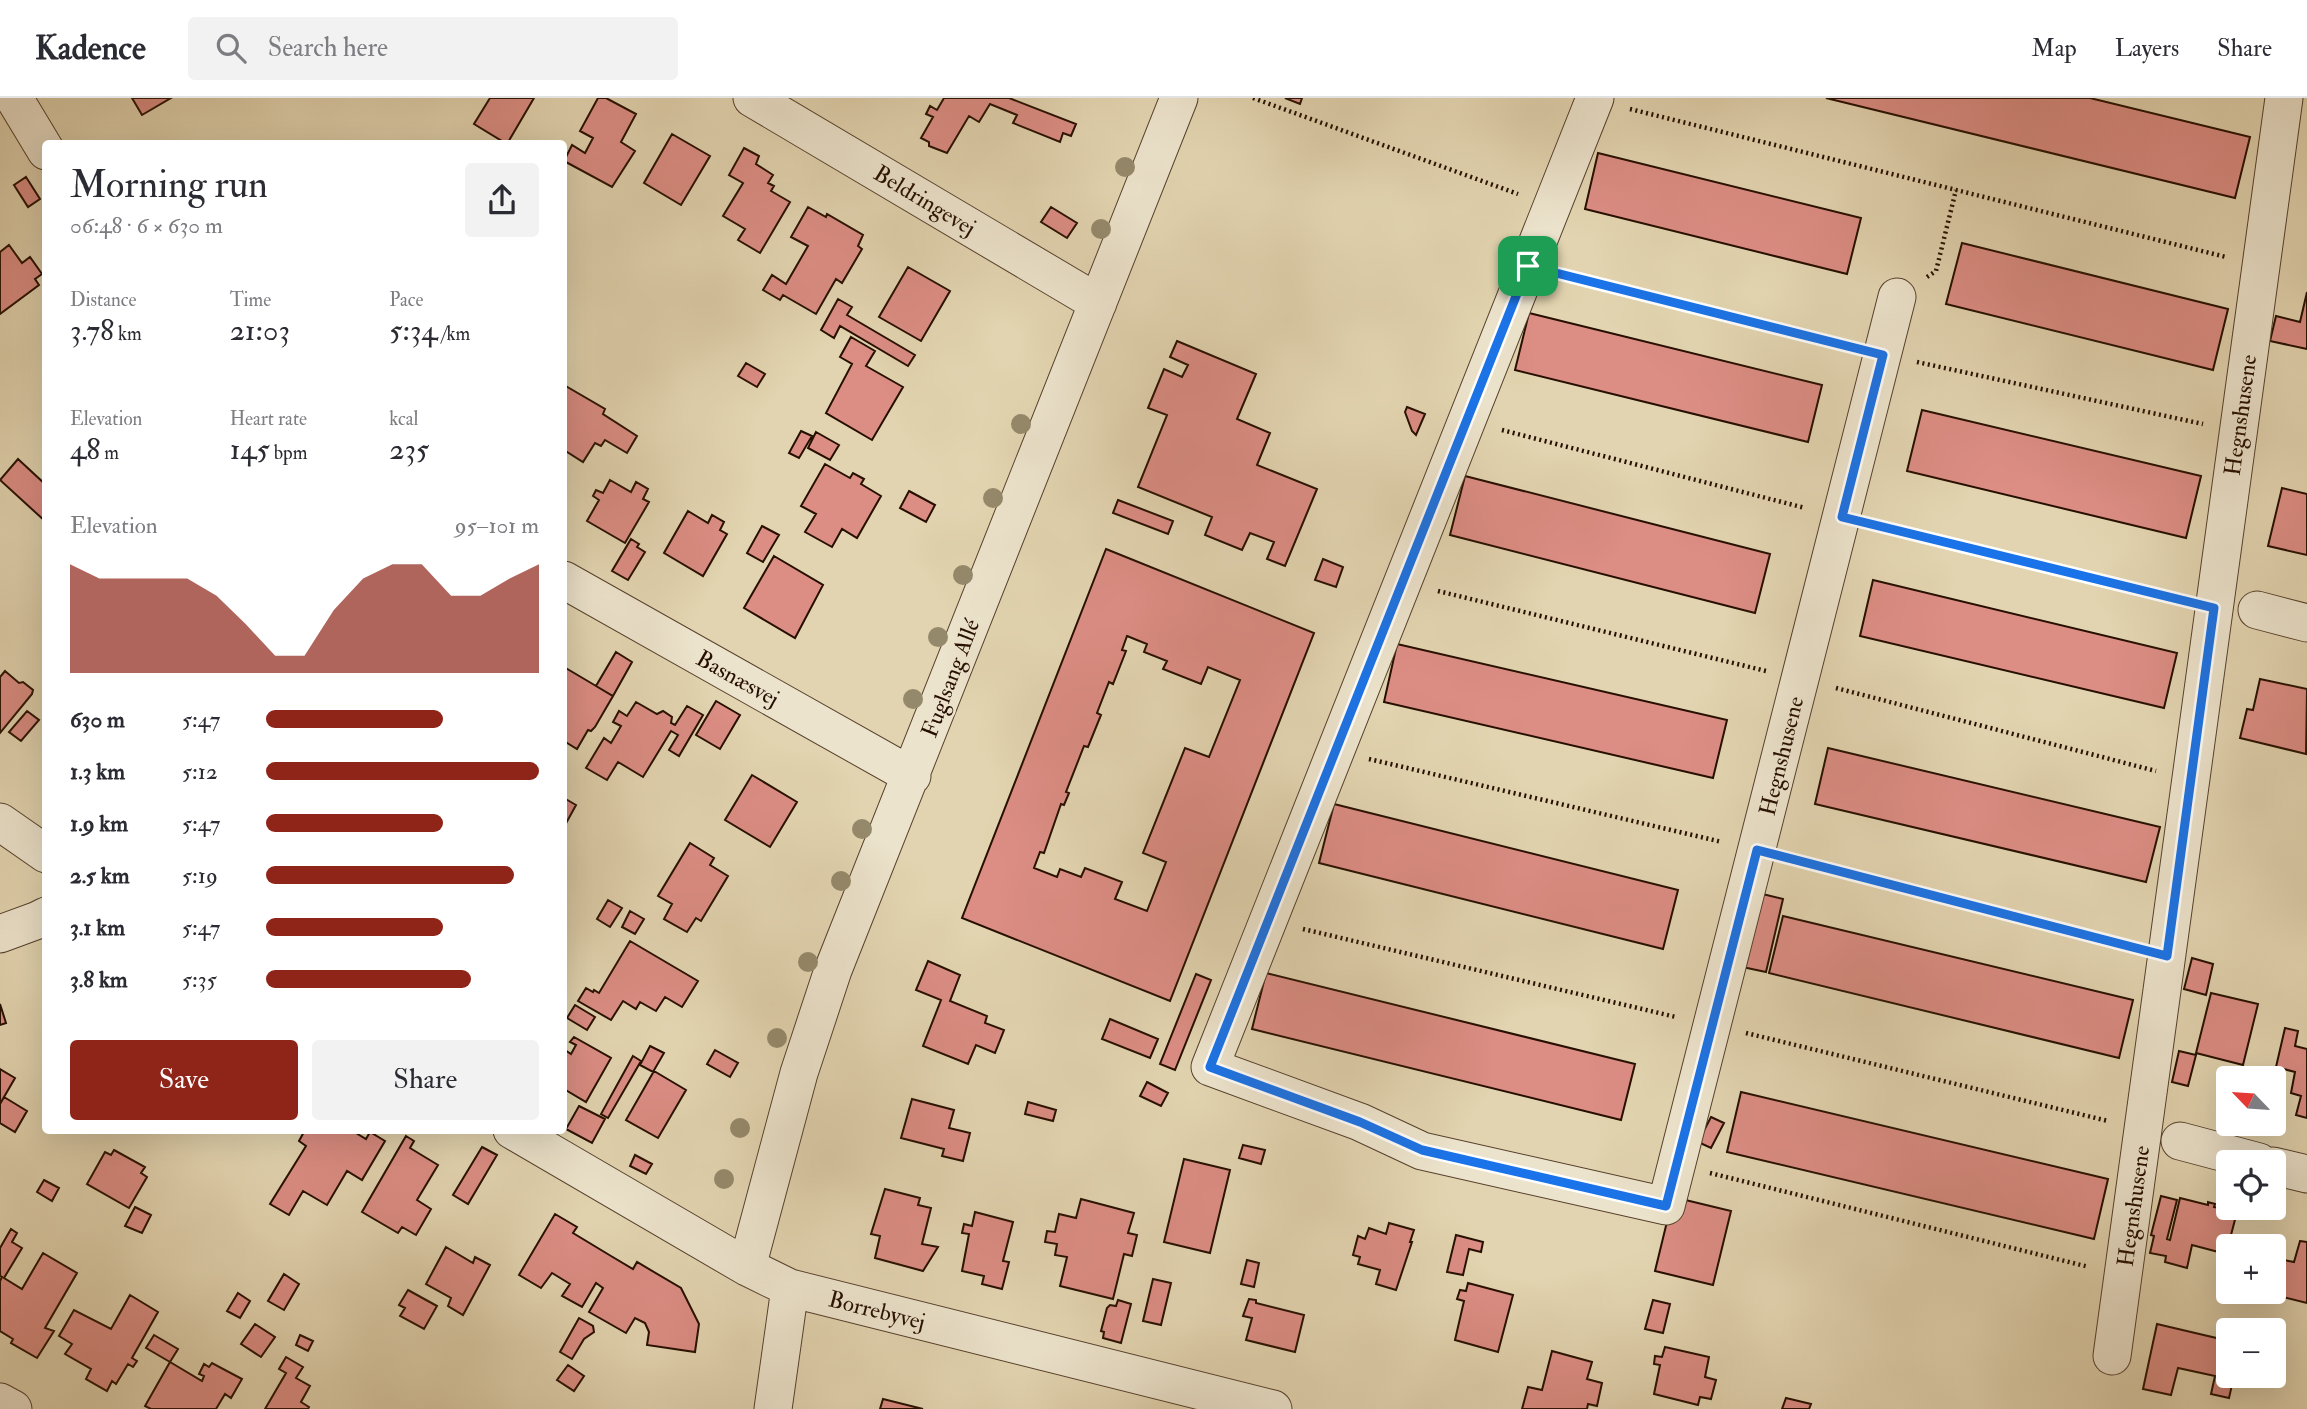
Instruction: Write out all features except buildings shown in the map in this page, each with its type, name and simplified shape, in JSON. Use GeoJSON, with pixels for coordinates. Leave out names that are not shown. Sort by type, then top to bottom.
{"type":"FeatureCollection","features":[{"type":"Feature","properties":{"kind":"street"},"geometry":{"type":"LineString","coordinates":[[14,98],[42,144]]}},
{"type":"Feature","properties":{"kind":"street","name":"Beldringevej"},"geometry":{"type":"LineString","coordinates":[[752,98],[1098,303]]}},
{"type":"Feature","properties":{"kind":"street","name":"Fuglsang Allé"},"geometry":{"type":"LineString","coordinates":[[747,1266],[799,1073],[833,970],[1179,98]]}},
{"type":"Feature","properties":{"kind":"street","name":"Hegnshusene"},"geometry":{"type":"LineString","coordinates":[[2112,1356],[2284,98]]}},
{"type":"Feature","properties":{"kind":"street","name":"Hegnshusene"},"geometry":{"type":"LineString","coordinates":[[1595,99],[1210,1067],[1360,1122],[1422,1150],[1666,1206],[1897,297]]}},
{"type":"Feature","properties":{"kind":"street","name":"Basnæsvej"},"geometry":{"type":"LineString","coordinates":[[567,582],[912,776]]}},
{"type":"Feature","properties":{"kind":"street"},"geometry":{"type":"LineString","coordinates":[[2257,610],[2307,623]]}},
{"type":"Feature","properties":{"kind":"street"},"geometry":{"type":"LineString","coordinates":[[0,822],[42,851]]}},
{"type":"Feature","properties":{"kind":"street"},"geometry":{"type":"LineString","coordinates":[[0,934],[42,918]]}},
{"type":"Feature","properties":{"kind":"street","name":"Borrebyvej"},"geometry":{"type":"LineString","coordinates":[[519,1134],[747,1266],[790,1288],[1273,1409]]}},
{"type":"Feature","properties":{"kind":"street"},"geometry":{"type":"LineString","coordinates":[[2180,1141],[2216,1151]]}},
{"type":"Feature","properties":{"kind":"street"},"geometry":{"type":"LineString","coordinates":[[2286,1169],[2307,1174]]}},
{"type":"Feature","properties":{"kind":"street"},"geometry":{"type":"LineString","coordinates":[[773,1409],[790,1288]]}},
{"type":"Feature","properties":{"kind":"street"},"geometry":{"type":"LineString","coordinates":[[0,1402],[13,1409]]}},
{"type":"Feature","properties":{"kind":"path"},"geometry":{"type":"LineString","coordinates":[[1253,98],[1552,207]]}},
{"type":"Feature","properties":{"kind":"path"},"geometry":{"type":"LineString","coordinates":[[1595,99],[2261,266]]}},
{"type":"Feature","properties":{"kind":"path"},"geometry":{"type":"LineString","coordinates":[[1897,297],[1936,271],[1955,190]]}},
{"type":"Feature","properties":{"kind":"path"},"geometry":{"type":"LineString","coordinates":[[1528,266],[1883,355],[2238,432]]}},
{"type":"Feature","properties":{"kind":"path"},"geometry":{"type":"LineString","coordinates":[[1466,421],[2214,608]]}},
{"type":"Feature","properties":{"kind":"path"},"geometry":{"type":"LineString","coordinates":[[1402,583],[1800,679],[2190,780]]}},
{"type":"Feature","properties":{"kind":"path"},"geometry":{"type":"LineString","coordinates":[[1335,751],[1757,850],[2167,956]]}},
{"type":"Feature","properties":{"kind":"path"},"geometry":{"type":"LineString","coordinates":[[1269,922],[2143,1129]]}},
{"type":"Feature","properties":{"kind":"path"},"geometry":{"type":"LineString","coordinates":[[1677,1164],[2123,1275]]}},
{"type":"Feature","properties":{"kind":"route"},"geometry":{"type":"LineString","coordinates":[[1528,266],[1883,355],[1842,517],[2214,608],[2167,956],[1757,850],[1666,1206],[1422,1150],[1360,1122],[1210,1067],[1528,266]]}}]}
